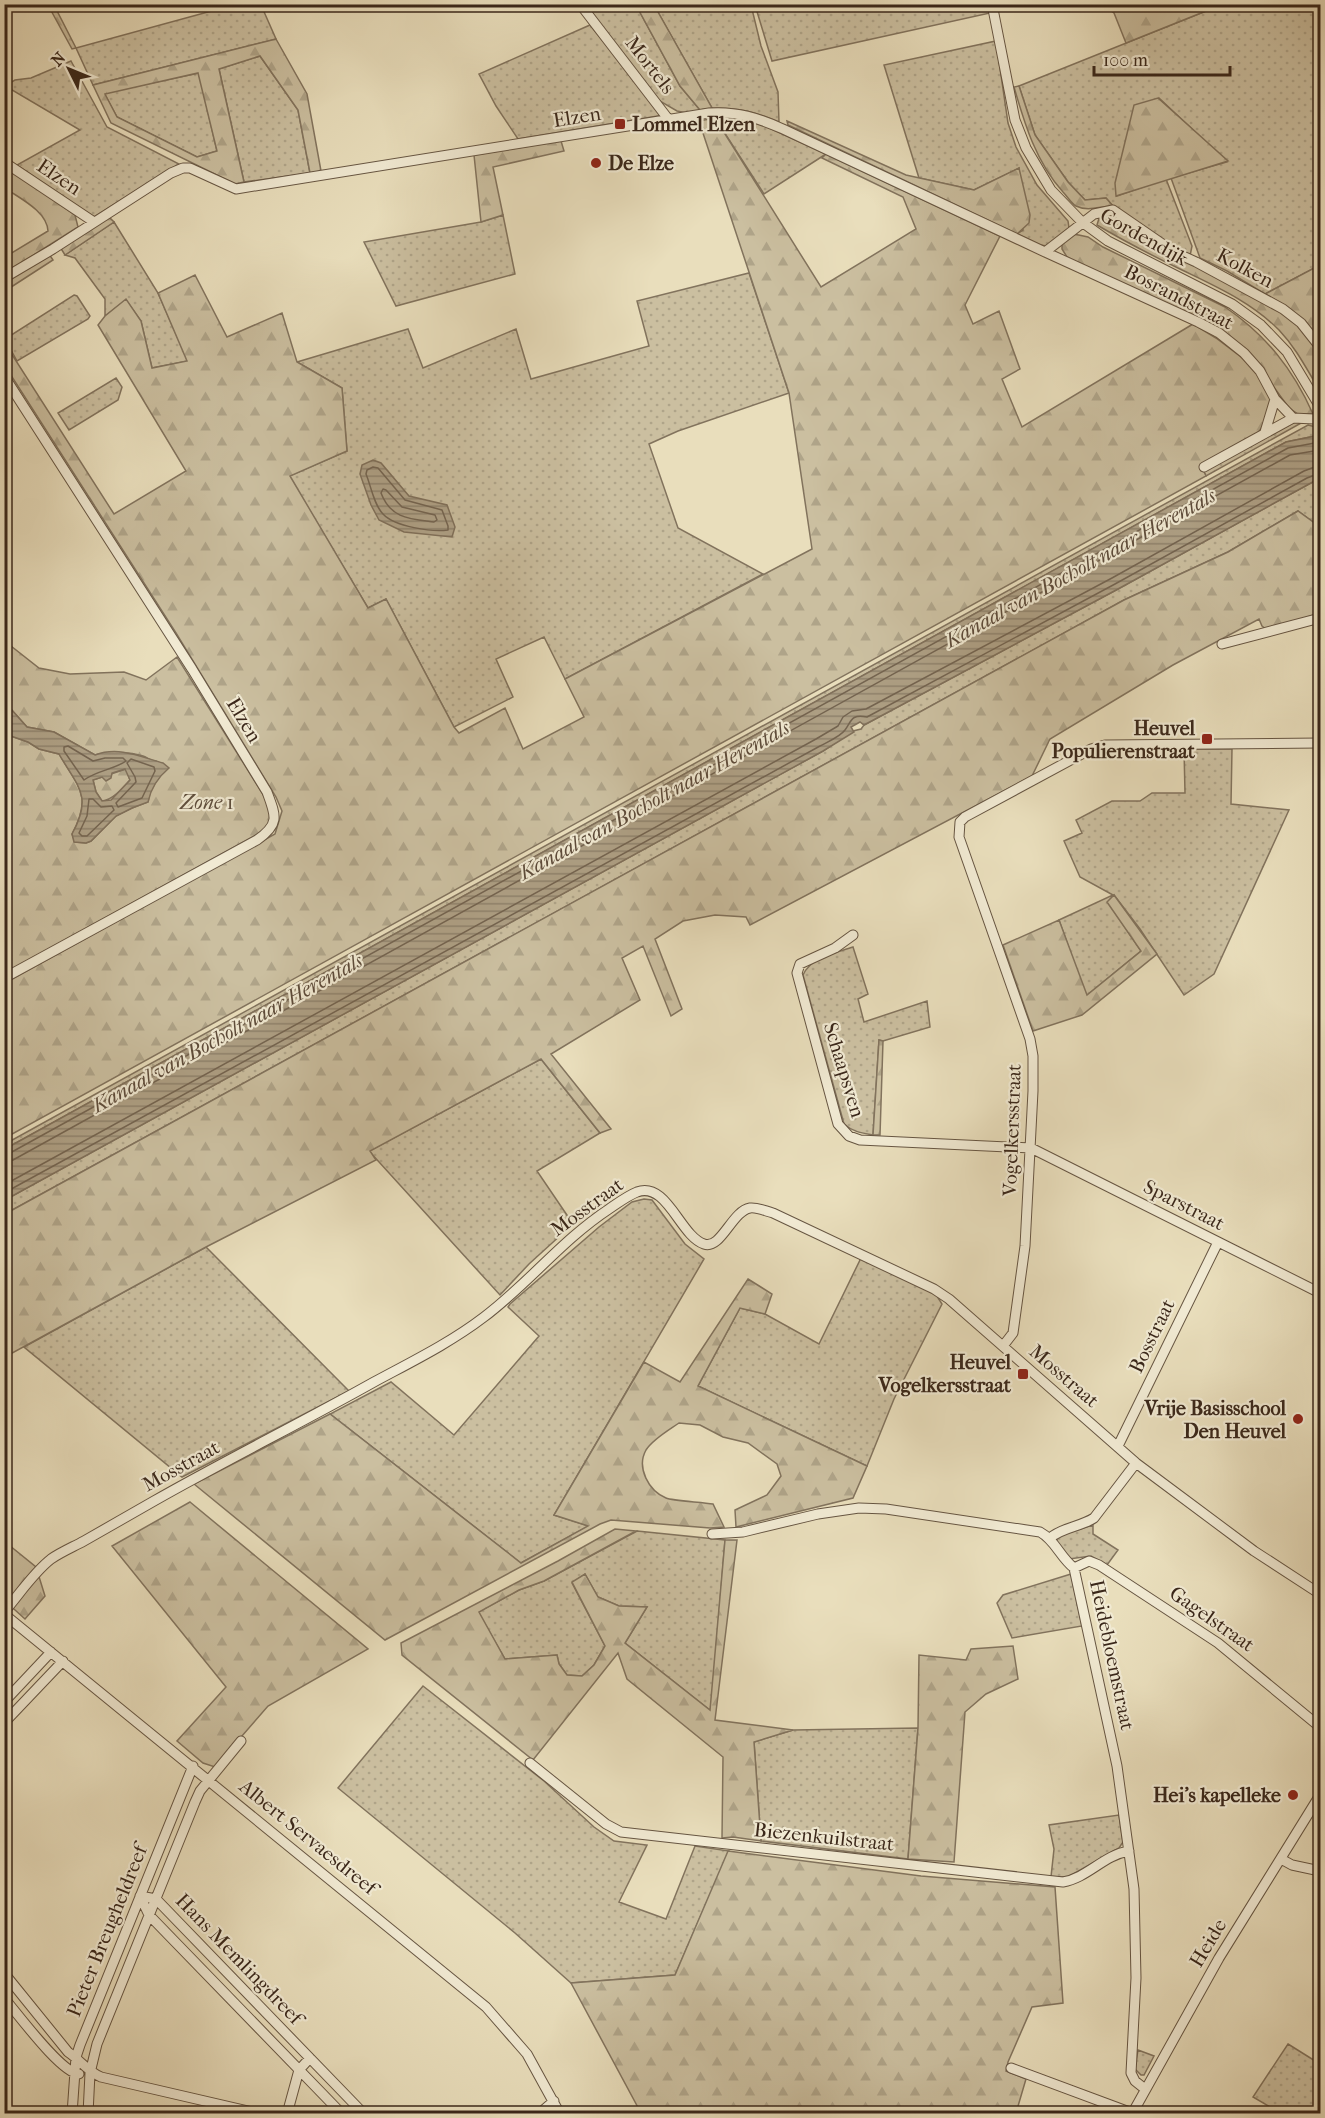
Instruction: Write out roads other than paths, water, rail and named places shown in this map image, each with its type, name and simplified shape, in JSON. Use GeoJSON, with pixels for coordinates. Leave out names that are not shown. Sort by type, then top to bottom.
{"type":"FeatureCollection","features":[{"type":"Feature","properties":{"kind":"street","name":"Mortels"},"geometry":{"type":"LineString","coordinates":[[580,4],[669,120]]}},
{"type":"Feature","properties":{"kind":"street","name":"Gordendijk"},"geometry":{"type":"LineString","coordinates":[[993,4],[1015,120],[1022,138],[1051,190],[1082,222],[1108,241],[1232,304],[1261,325],[1287,352],[1320,407]]}},
{"type":"Feature","properties":{"kind":"street","name":"Elzen"},"geometry":{"type":"LineString","coordinates":[[4,278],[171,173],[183,168],[190,168],[236,189],[720,112],[758,118],[1045,252]]}},
{"type":"Feature","properties":{"kind":"street","name":"Elzen"},"geometry":{"type":"LineString","coordinates":[[4,162],[94,222]]}},
{"type":"Feature","properties":{"kind":"street","name":"Kolken"},"geometry":{"type":"LineString","coordinates":[[1082,222],[1094,214],[1113,210],[1174,252],[1283,309],[1301,323],[1320,347]]}},
{"type":"Feature","properties":{"kind":"street"},"geometry":{"type":"LineString","coordinates":[[1045,252],[1082,222]]}},
{"type":"Feature","properties":{"kind":"street","name":"Bosrandstraat"},"geometry":{"type":"LineString","coordinates":[[1045,252],[1219,333],[1244,353],[1260,371],[1275,399],[1293,418]]}},
{"type":"Feature","properties":{"kind":"street","name":"Elzen"},"geometry":{"type":"LineString","coordinates":[[4,376],[192,669],[267,792],[275,815],[274,824],[269,831],[257,840],[4,978]]}},
{"type":"Feature","properties":{"kind":"street"},"geometry":{"type":"LineString","coordinates":[[1265,432],[1275,399]]}},
{"type":"Feature","properties":{"kind":"street"},"geometry":{"type":"LineString","coordinates":[[1204,467],[1293,418],[1317,417]]}},
{"type":"Feature","properties":{"kind":"street"},"geometry":{"type":"LineString","coordinates":[[1222,644],[1320,618]]}},
{"type":"Feature","properties":{"kind":"street","name":"Vogelkersstraat"},"geometry":{"type":"LineString","coordinates":[[1003,1346],[1013,1333],[1025,1246],[1034,1072],[1030,1039],[959,837],[960,822],[965,817],[1091,749],[1106,746],[1320,744]]}},
{"type":"Feature","properties":{"kind":"street","name":"Schaapsven"},"geometry":{"type":"LineString","coordinates":[[853,935],[835,948],[800,964],[797,973],[841,1129],[849,1136],[860,1140],[1031,1148]]}},
{"type":"Feature","properties":{"kind":"street","name":"Sparstraat"},"geometry":{"type":"LineString","coordinates":[[1031,1148],[1320,1293]]}},
{"type":"Feature","properties":{"kind":"street","name":"Mosstraat"},"geometry":{"type":"LineString","coordinates":[[4,1613],[32,1578],[52,1559],[468,1328],[496,1307],[583,1228],[639,1191],[647,1191],[658,1196],[690,1233],[704,1244],[710,1245],[718,1240],[736,1216],[745,1209],[753,1208],[773,1213],[934,1289],[949,1299],[1136,1463],[1261,1556],[1320,1594]]}},
{"type":"Feature","properties":{"kind":"street","name":"Bosstraat"},"geometry":{"type":"LineString","coordinates":[[1118,1446],[1218,1242]]}},
{"type":"Feature","properties":{"kind":"street"},"geometry":{"type":"LineString","coordinates":[[712,1534],[743,1532],[818,1514],[870,1508],[1040,1532],[1050,1538],[1060,1531],[1085,1524],[1094,1518],[1136,1463]]}},
{"type":"Feature","properties":{"kind":"street","name":"Heidebloemstraat"},"geometry":{"type":"LineString","coordinates":[[1050,1538],[1062,1557],[1074,1568],[1117,1766],[1136,1919],[1136,1978],[1131,2073],[1135,2081],[1145,2089]]}},
{"type":"Feature","properties":{"kind":"street","name":"Gagelstraat"},"geometry":{"type":"LineString","coordinates":[[1074,1568],[1089,1561],[1108,1571],[1218,1643],[1320,1727]]}},
{"type":"Feature","properties":{"kind":"street","name":"Albert Servaesdreef"},"geometry":{"type":"LineString","coordinates":[[4,1613],[486,2007],[527,2054],[560,2114]]}},
{"type":"Feature","properties":{"kind":"street"},"geometry":{"type":"LineString","coordinates":[[4,1702],[51,1652]]}},
{"type":"Feature","properties":{"kind":"street"},"geometry":{"type":"LineString","coordinates":[[4,1723],[63,1661]]}},
{"type":"Feature","properties":{"kind":"street"},"geometry":{"type":"LineString","coordinates":[[209,1779],[241,1741]]}},
{"type":"Feature","properties":{"kind":"street","name":"Biezenkuilstraat"},"geometry":{"type":"LineString","coordinates":[[530,1763],[606,1824],[621,1832],[1063,1882],[1074,1879],[1112,1856],[1129,1851]]}},
{"type":"Feature","properties":{"kind":"street","name":"Pieter Breugheldreef"},"geometry":{"type":"LineString","coordinates":[[72,2114],[76,2057],[193,1766]]}},
{"type":"Feature","properties":{"kind":"street","name":"Pieter Breugheldreef"},"geometry":{"type":"LineString","coordinates":[[88,2114],[90,2073],[97,2044],[200,1791],[209,1779]]}},
{"type":"Feature","properties":{"kind":"street","name":"Heide"},"geometry":{"type":"LineString","coordinates":[[1011,2068],[1132,2113],[1219,1958],[1320,1795]]}},
{"type":"Feature","properties":{"kind":"street"},"geometry":{"type":"LineString","coordinates":[[1281,1859],[1292,1865],[1320,1871]]}},
{"type":"Feature","properties":{"kind":"street","name":"Hans Memlingdreef"},"geometry":{"type":"LineString","coordinates":[[140,1896],[156,1899],[364,2114]]}},
{"type":"Feature","properties":{"kind":"street","name":"Hans Memlingdreef"},"geometry":{"type":"LineString","coordinates":[[140,1896],[149,1915],[342,2114]]}},
{"type":"Feature","properties":{"kind":"street"},"geometry":{"type":"LineString","coordinates":[[4,1973],[68,2052],[76,2057],[90,2073]]}},
{"type":"Feature","properties":{"kind":"street"},"geometry":{"type":"LineString","coordinates":[[4,1998],[60,2064],[75,2074],[90,2073],[261,2114]]}},
{"type":"Feature","properties":{"kind":"street"},"geometry":{"type":"LineString","coordinates":[[287,2114],[299,2070],[310,2058]]}},
{"type":"Feature","properties":{"kind":"street"},"geometry":{"type":"LineString","coordinates":[[539,2114],[554,2101]]}},
{"type":"Feature","properties":{"kind":"water","name":"Kanaal van Bocholt naar Herentals"},"geometry":{"type":"Polygon","coordinates":[[[1320,435],[1320,478],[864,725],[860,722],[851,727],[854,732],[823,751],[5,1200],[5,1149],[1286,442],[1320,435]]]}},
{"type":"Feature","properties":{"kind":"water"},"geometry":{"type":"Polygon","coordinates":[[[373,460],[381,463],[409,496],[447,505],[455,527],[452,537],[404,532],[379,520],[360,474],[362,465],[373,460]]]}},
{"type":"Feature","properties":{"kind":"water"},"geometry":{"type":"Polygon","coordinates":[[[5,707],[10,708],[27,727],[54,732],[95,755],[113,752],[130,753],[163,763],[169,768],[155,784],[148,802],[116,816],[91,841],[74,842],[72,834],[82,810],[82,801],[77,784],[59,754],[39,749],[28,742],[5,734],[5,707]],[[125,769],[112,773],[111,778],[106,781],[102,777],[93,780],[96,792],[102,801],[111,800],[130,780],[125,769]]]}},
{"type":"Feature","properties":{"kind":"place","name":"Lommel Elzen"},"geometry":{"type":"Point","coordinates":[620,124]}},
{"type":"Feature","properties":{"kind":"place","name":"De Elze"},"geometry":{"type":"Point","coordinates":[596,163]}},
{"type":"Feature","properties":{"kind":"place","name":"Heuvel Populierenstraat"},"geometry":{"type":"Point","coordinates":[1207,739]}},
{"type":"Feature","properties":{"kind":"place","name":"Heuvel Vogelkersstraat"},"geometry":{"type":"Point","coordinates":[1023,1374]}},
{"type":"Feature","properties":{"kind":"place","name":"Vrije Basisschool Den Heuvel"},"geometry":{"type":"Point","coordinates":[1298,1419]}},
{"type":"Feature","properties":{"kind":"place","name":"Hei's kapelleke"},"geometry":{"type":"Point","coordinates":[1293,1795]}},
{"type":"Feature","properties":{"kind":"park label","name":"Zone 1"},"geometry":{"type":"Point","coordinates":[207,802]}}]}
